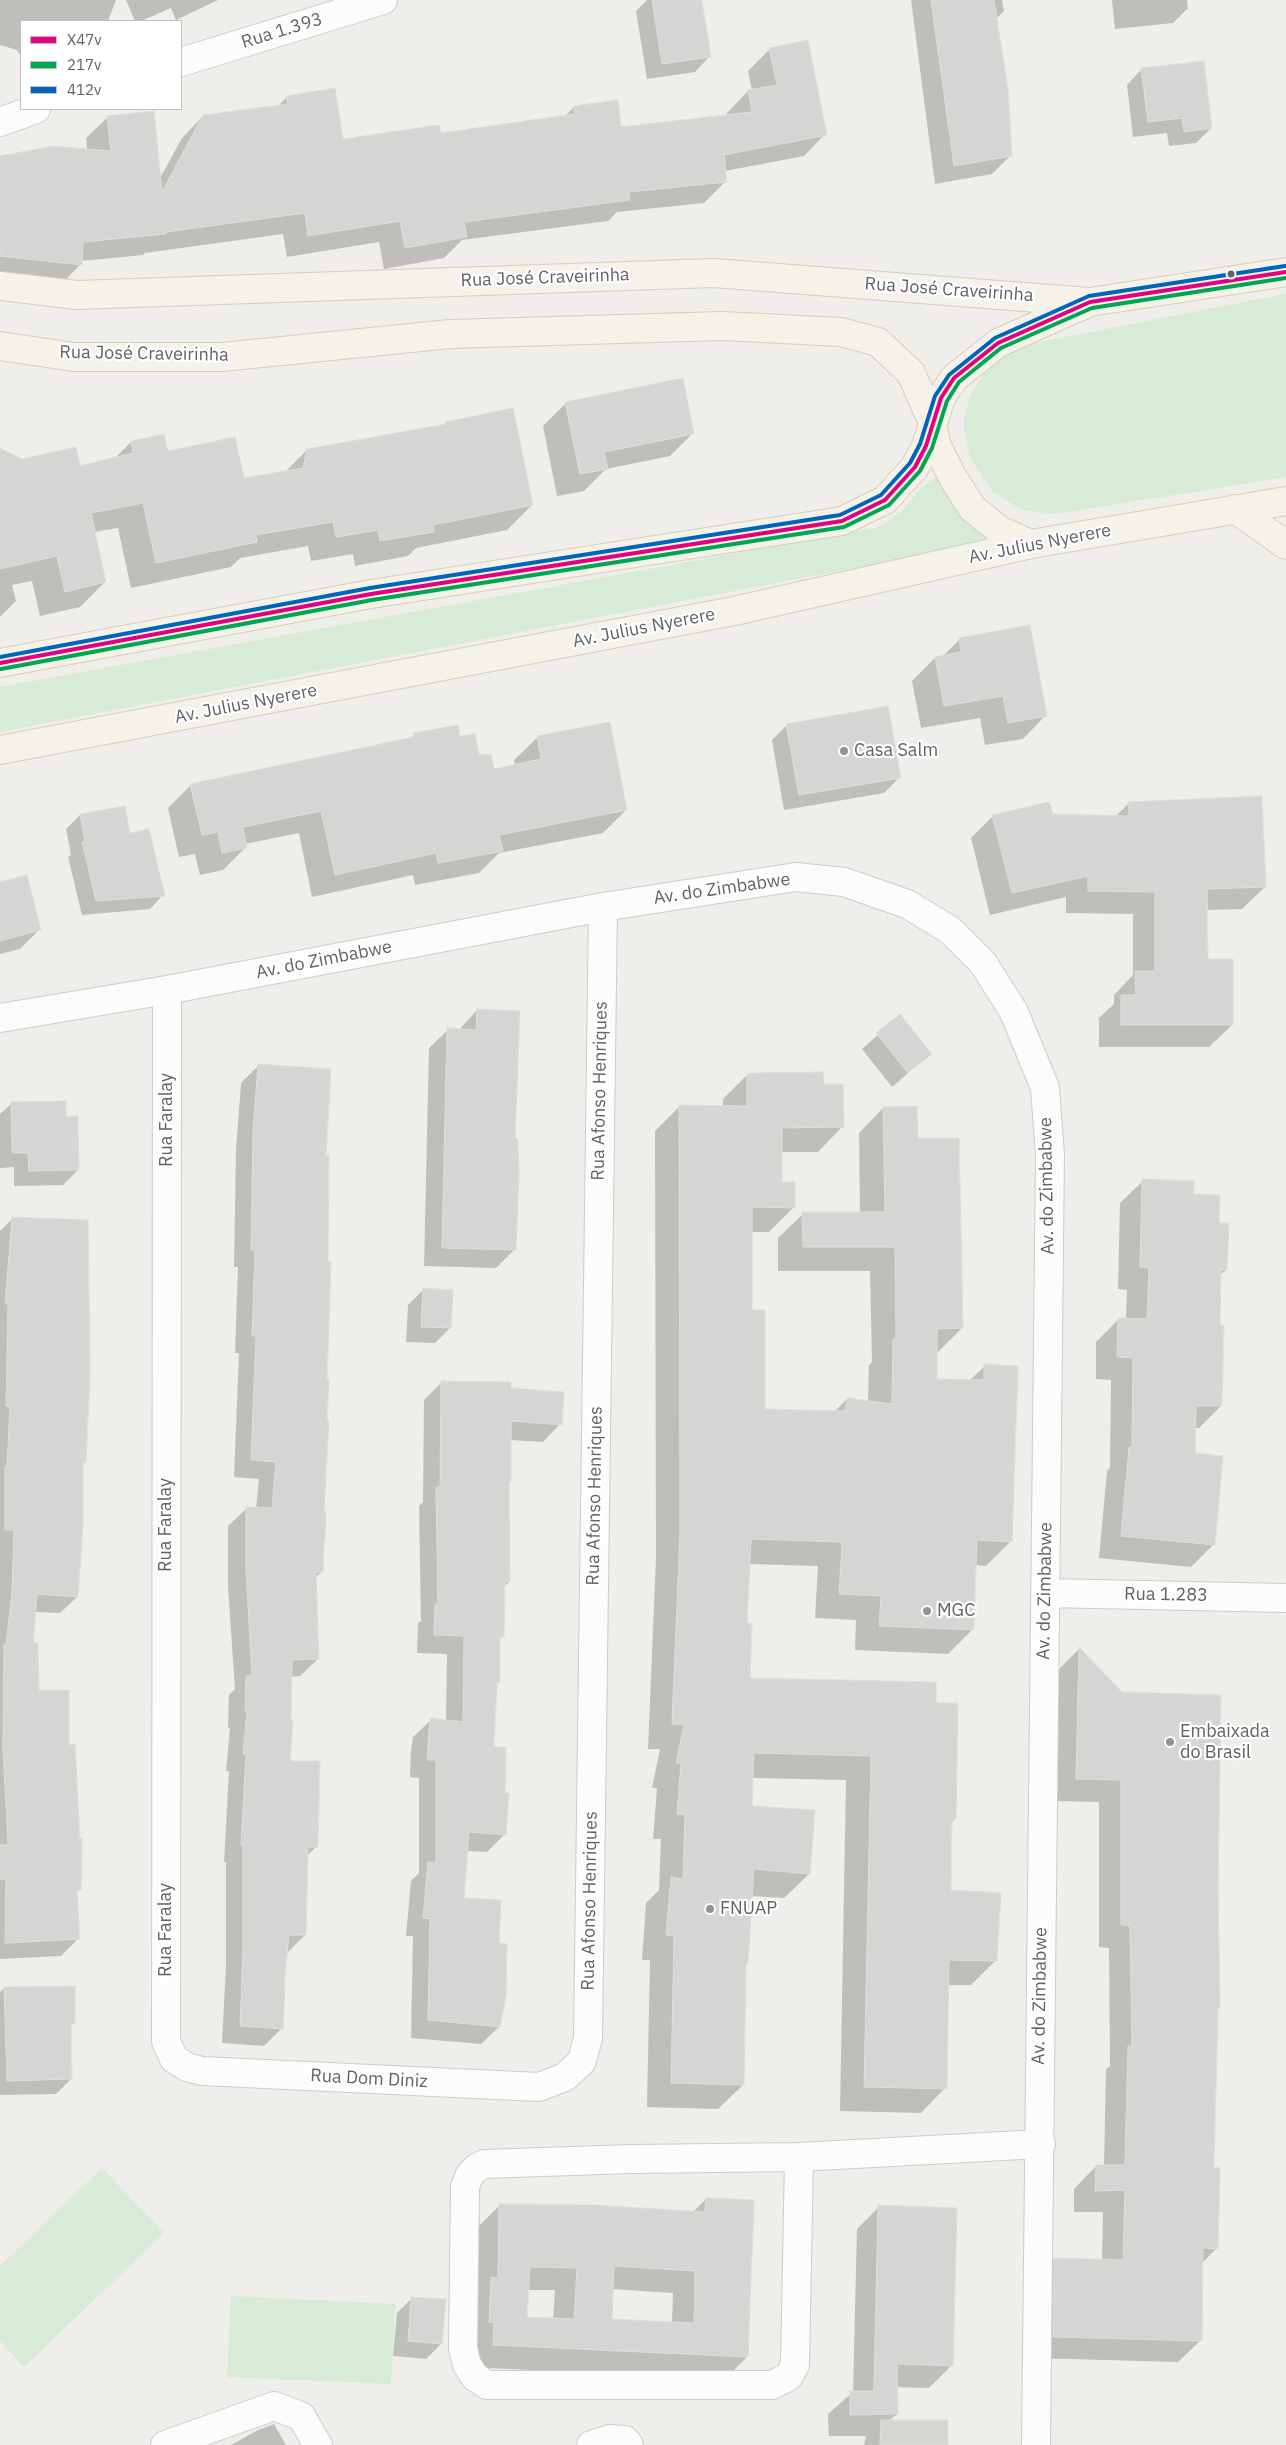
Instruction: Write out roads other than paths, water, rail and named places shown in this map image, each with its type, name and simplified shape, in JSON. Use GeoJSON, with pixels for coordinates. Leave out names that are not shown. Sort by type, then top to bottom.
{"type":"FeatureCollection","features":[{"type":"Feature","properties":{"kind":"main road"},"geometry":{"type":"LineString","coordinates":[[0,663],[371,594],[842,521],[885,500],[915,467],[926,446],[932,421],[941,398],[954,378],[977,357],[998,343],[1090,302],[1286,272]]}},
{"type":"Feature","properties":{"kind":"main road","name":"Rua José Craveirinha"},"geometry":{"type":"LineString","coordinates":[[0,286],[77,295],[714,273],[990,292],[1090,302]]}},
{"type":"Feature","properties":{"kind":"main road","name":"Rua José Craveirinha"},"geometry":{"type":"LineString","coordinates":[[0,346],[74,357],[222,357],[450,334],[722,326],[841,332],[878,342],[910,373],[922,395],[932,421],[936,444],[952,476],[972,508],[1001,531],[1031,544]]}},
{"type":"Feature","properties":{"kind":"main road","name":"Av. Julius Nyerere"},"geometry":{"type":"LineString","coordinates":[[0,750],[734,611],[1031,544],[1286,501]]}},
{"type":"Feature","properties":{"kind":"main road"},"geometry":{"type":"LineString","coordinates":[[1235,509],[1286,545]]}},
{"type":"Feature","properties":{"kind":"street","name":"Rua 1.393"},"geometry":{"type":"LineString","coordinates":[[182,62],[383,0]]}},
{"type":"Feature","properties":{"kind":"street"},"geometry":{"type":"LineString","coordinates":[[0,122],[33,110]]}},
{"type":"Feature","properties":{"kind":"street","name":"Av. do Zimbabwe"},"geometry":{"type":"LineString","coordinates":[[0,1018],[167,990],[603,907],[796,877],[844,882],[907,904],[950,930],[983,963],[1014,1012],[1045,1088],[1050,1156],[1039,2064],[1041,2144],[1036,2445]]}},
{"type":"Feature","properties":{"kind":"street","name":"Rua Afonso Henriques"},"geometry":{"type":"LineString","coordinates":[[565,2077],[582,2061],[588,2038],[603,907]]}},
{"type":"Feature","properties":{"kind":"street","name":"Rua Faralay"},"geometry":{"type":"LineString","coordinates":[[167,990],[166,2040],[174,2059]]}},
{"type":"Feature","properties":{"kind":"street","name":"Rua 1.283"},"geometry":{"type":"LineString","coordinates":[[1046,1593],[1286,1598]]}},
{"type":"Feature","properties":{"kind":"street","name":"Rua Dom Diniz"},"geometry":{"type":"LineString","coordinates":[[174,2059],[187,2067],[202,2071],[539,2087],[565,2077]]}},
{"type":"Feature","properties":{"kind":"street"},"geometry":{"type":"LineString","coordinates":[[799,2158],[795,2365],[789,2376],[772,2385],[487,2385],[475,2377],[467,2366],[463,2348],[465,2187],[469,2176],[475,2169],[484,2164],[612,2160],[799,2158],[1041,2144]]}},
{"type":"Feature","properties":{"kind":"street"},"geometry":{"type":"LineString","coordinates":[[165,2445],[274,2406],[301,2416],[318,2445]]}},
{"type":"Feature","properties":{"kind":"street"},"geometry":{"type":"LineString","coordinates":[[591,2445],[610,2439],[625,2440],[629,2445]]}},
{"type":"Feature","properties":{"kind":"place","name":"Casa Salm"},"geometry":{"type":"Point","coordinates":[844,751]}},
{"type":"Feature","properties":{"kind":"place","name":"MGC"},"geometry":{"type":"Point","coordinates":[927,1611]}},
{"type":"Feature","properties":{"kind":"place","name":"Embaixada do Brasil"},"geometry":{"type":"Point","coordinates":[1170,1742]}},
{"type":"Feature","properties":{"kind":"place","name":"FNUAP"},"geometry":{"type":"Point","coordinates":[710,1909]}}]}
